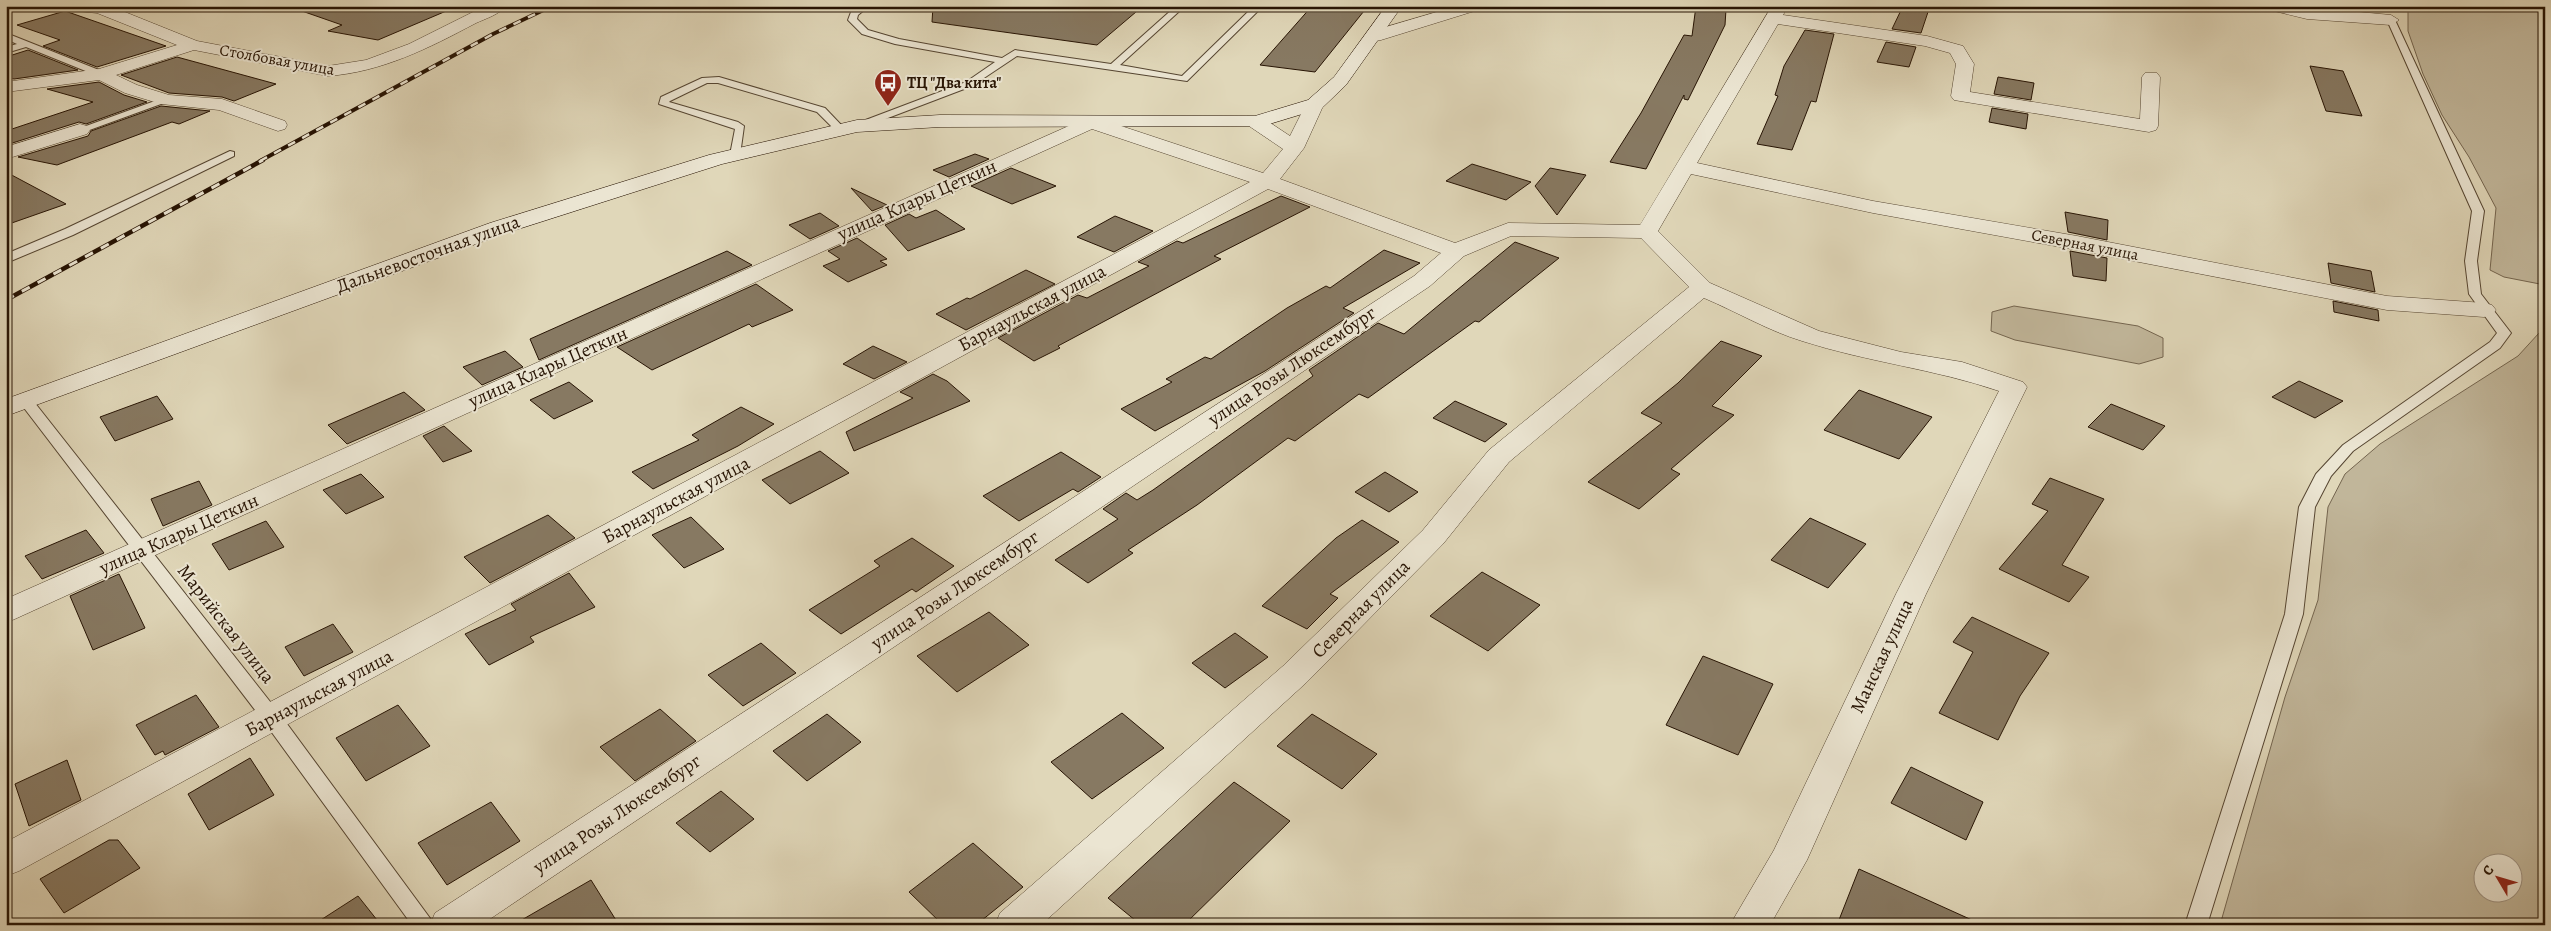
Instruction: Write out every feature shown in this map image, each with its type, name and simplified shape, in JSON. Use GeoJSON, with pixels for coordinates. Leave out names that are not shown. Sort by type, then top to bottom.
{"type":"FeatureCollection","features":[{"type":"Feature","properties":{"kind":"street","name":"Столбовая улица"},"geometry":{"type":"LineString","coordinates":[[77,6],[100,8],[193,45],[328,71],[344,71],[412,48],[498,6]]}},
{"type":"Feature","properties":{"kind":"street"},"geometry":{"type":"LineString","coordinates":[[1316,104],[1340,82],[1375,36],[1394,6]]}},
{"type":"Feature","properties":{"kind":"street"},"geometry":{"type":"LineString","coordinates":[[1375,36],[1475,6]]}},
{"type":"Feature","properties":{"kind":"street"},"geometry":{"type":"LineString","coordinates":[[2272,6],[2307,14],[2391,20]]}},
{"type":"Feature","properties":{"kind":"street"},"geometry":{"type":"LineString","coordinates":[[1702,288],[1647,232],[1688,167],[1776,12],[1927,42],[1956,50],[1965,64],[1960,96],[2149,126],[2151,77]]}},
{"type":"Feature","properties":{"kind":"street","name":"Столбовая улица"},"geometry":{"type":"LineString","coordinates":[[6,87],[101,74],[193,45]]}},
{"type":"Feature","properties":{"kind":"street"},"geometry":{"type":"LineString","coordinates":[[101,74],[131,89],[167,100],[222,105],[278,125]]}},
{"type":"Feature","properties":{"kind":"street","name":"Дальневосточная улица"},"geometry":{"type":"LineString","coordinates":[[16,404],[498,228],[736,155],[849,128],[940,121],[1256,122],[1316,104]]}},
{"type":"Feature","properties":{"kind":"street","name":"Барнаульская улица"},"geometry":{"type":"LineString","coordinates":[[6,860],[1267,181],[1294,148],[1316,104]]}},
{"type":"Feature","properties":{"kind":"street"},"geometry":{"type":"LineString","coordinates":[[1091,122],[1267,181],[1456,251]]}},
{"type":"Feature","properties":{"kind":"street","name":"улица Клары Цеткин"},"geometry":{"type":"LineString","coordinates":[[6,612],[1091,122]]}},
{"type":"Feature","properties":{"kind":"street"},"geometry":{"type":"LineString","coordinates":[[1256,122],[1294,148]]}},
{"type":"Feature","properties":{"kind":"street"},"geometry":{"type":"LineString","coordinates":[[6,153],[80,130]]}},
{"type":"Feature","properties":{"kind":"street","name":"Северная улица"},"geometry":{"type":"LineString","coordinates":[[1688,167],[1873,207],[2077,243],[2386,303],[2484,310]]}},
{"type":"Feature","properties":{"kind":"street","name":"улица Розы Люксембург"},"geometry":{"type":"LineString","coordinates":[[450,925],[1422,281],[1456,251],[1508,229],[1647,232]]}},
{"type":"Feature","properties":{"kind":"street","name":"Северная улица"},"geometry":{"type":"LineString","coordinates":[[1014,925],[1296,674],[1433,537],[1499,456],[1702,288]]}},
{"type":"Feature","properties":{"kind":"street","name":"Манская улица"},"geometry":{"type":"LineString","coordinates":[[1702,288],[1810,336],[1900,359],[1962,370],[2014,387],[1911,594],[1788,860],[1749,925]]}},
{"type":"Feature","properties":{"kind":"lane"},"geometry":{"type":"LineString","coordinates":[[865,6],[854,14],[852,20],[865,32],[898,42],[1004,61]]}},
{"type":"Feature","properties":{"kind":"lane"},"geometry":{"type":"LineString","coordinates":[[1113,67],[1181,6]]}},
{"type":"Feature","properties":{"kind":"lane"},"geometry":{"type":"LineString","coordinates":[[736,155],[740,128],[734,124],[664,104],[665,99],[705,80],[719,80],[821,110],[849,128],[969,84],[1015,54],[1184,79],[1259,6]]}},
{"type":"Feature","properties":{"kind":"lane"},"geometry":{"type":"LineString","coordinates":[[2196,925],[2294,614],[2307,507],[2324,474],[2348,448],[2495,345],[2504,332],[2484,310],[2475,294],[2471,261],[2478,211],[2391,20]]}},
{"type":"Feature","properties":{"kind":"lane"},"geometry":{"type":"LineString","coordinates":[[6,36],[101,74]]}},
{"type":"Feature","properties":{"kind":"lane"},"geometry":{"type":"LineString","coordinates":[[6,50],[27,44]]}},
{"type":"Feature","properties":{"kind":"lane"},"geometry":{"type":"LineString","coordinates":[[80,130],[167,100]]}},
{"type":"Feature","properties":{"kind":"lane"},"geometry":{"type":"LineString","coordinates":[[6,259],[70,232],[230,154]]}},
{"type":"Feature","properties":{"kind":"lane","name":"Марийская улица"},"geometry":{"type":"LineString","coordinates":[[16,404],[143,550],[272,718],[424,925]]}},
{"type":"Feature","properties":{"kind":"shaded area"},"geometry":{"type":"Polygon","coordinates":[[[2406,6],[2545,6],[2545,285],[2504,277],[2490,270],[2496,208],[2469,157],[2442,115],[2423,74],[2408,31],[2408,10],[2406,6]]]}},
{"type":"Feature","properties":{"kind":"shaded area"},"geometry":{"type":"Polygon","coordinates":[[[2014,306],[2138,326],[2163,338],[2163,357],[2139,364],[2015,340],[1991,331],[1992,312],[2014,306]]]}},
{"type":"Feature","properties":{"kind":"shaded area"},"geometry":{"type":"Polygon","coordinates":[[[2545,332],[2545,925],[2220,925],[2285,697],[2318,600],[2328,507],[2345,474],[2380,444],[2518,356],[2539,333],[2545,332]]]}},
{"type":"Feature","properties":{"kind":"building"},"geometry":{"type":"Polygon","coordinates":[[[300,6],[458,6],[378,40],[328,31],[342,25],[299,10],[300,6]]]}},
{"type":"Feature","properties":{"kind":"building"},"geometry":{"type":"Polygon","coordinates":[[[933,6],[1143,6],[1097,45],[932,22],[933,6]]]}},
{"type":"Feature","properties":{"kind":"building"},"geometry":{"type":"Polygon","coordinates":[[[1312,6],[1368,6],[1315,72],[1260,65],[1312,6]]]}},
{"type":"Feature","properties":{"kind":"building"},"geometry":{"type":"Polygon","coordinates":[[[1696,6],[1726,9],[1725,25],[1688,100],[1684,99],[1684,95],[1646,169],[1610,162],[1641,113],[1684,35],[1692,36],[1696,6]]]}},
{"type":"Feature","properties":{"kind":"building"},"geometry":{"type":"Polygon","coordinates":[[[1903,6],[1930,6],[1921,33],[1892,29],[1903,6]]]}},
{"type":"Feature","properties":{"kind":"building"},"geometry":{"type":"Polygon","coordinates":[[[65,11],[166,46],[97,67],[43,46],[60,40],[17,25],[65,11]]]}},
{"type":"Feature","properties":{"kind":"building"},"geometry":{"type":"Polygon","coordinates":[[[1805,30],[1834,34],[1816,102],[1811,101],[1792,150],[1757,144],[1778,96],[1775,95],[1784,66],[1805,30]]]}},
{"type":"Feature","properties":{"kind":"building"},"geometry":{"type":"Polygon","coordinates":[[[1886,42],[1916,47],[1909,67],[1877,62],[1886,42]]]}},
{"type":"Feature","properties":{"kind":"building"},"geometry":{"type":"Polygon","coordinates":[[[28,50],[78,70],[14,79],[6,77],[6,57],[28,50]]]}},
{"type":"Feature","properties":{"kind":"building"},"geometry":{"type":"Polygon","coordinates":[[[177,57],[276,84],[234,101],[222,97],[169,93],[121,75],[177,57]]]}},
{"type":"Feature","properties":{"kind":"building"},"geometry":{"type":"Polygon","coordinates":[[[2310,66],[2343,71],[2362,116],[2326,111],[2310,66]]]}},
{"type":"Feature","properties":{"kind":"building"},"geometry":{"type":"Polygon","coordinates":[[[1998,77],[2034,83],[2031,100],[1994,94],[1998,77]]]}},
{"type":"Feature","properties":{"kind":"building"},"geometry":{"type":"Polygon","coordinates":[[[99,82],[124,95],[147,102],[86,124],[79,122],[6,145],[6,131],[93,102],[47,89],[99,82]]]}},
{"type":"Feature","properties":{"kind":"building"},"geometry":{"type":"Polygon","coordinates":[[[161,106],[210,111],[179,124],[172,122],[57,165],[18,157],[88,136],[91,131],[161,106]]]}},
{"type":"Feature","properties":{"kind":"building"},"geometry":{"type":"Polygon","coordinates":[[[1992,108],[2028,114],[2026,129],[1989,122],[1992,108]]]}},
{"type":"Feature","properties":{"kind":"building"},"geometry":{"type":"Polygon","coordinates":[[[975,154],[989,159],[949,177],[933,170],[975,154]]]}},
{"type":"Feature","properties":{"kind":"building"},"geometry":{"type":"Polygon","coordinates":[[[1472,164],[1531,182],[1506,200],[1446,181],[1472,164]]]}},
{"type":"Feature","properties":{"kind":"building"},"geometry":{"type":"Polygon","coordinates":[[[1011,168],[1056,186],[1012,204],[971,186],[1011,168]]]}},
{"type":"Feature","properties":{"kind":"building"},"geometry":{"type":"Polygon","coordinates":[[[1550,168],[1586,175],[1557,215],[1535,186],[1550,168]]]}},
{"type":"Feature","properties":{"kind":"building"},"geometry":{"type":"Polygon","coordinates":[[[6,172],[66,204],[6,225],[6,172]]]}},
{"type":"Feature","properties":{"kind":"building"},"geometry":{"type":"Polygon","coordinates":[[[851,188],[887,205],[872,211],[851,188]]]}},
{"type":"Feature","properties":{"kind":"building"},"geometry":{"type":"Polygon","coordinates":[[[1281,196],[1310,207],[1214,256],[1221,259],[1058,346],[1060,348],[1034,361],[998,338],[1078,295],[1087,298],[1149,266],[1138,262],[1177,241],[1183,243],[1281,196]]]}},
{"type":"Feature","properties":{"kind":"building"},"geometry":{"type":"Polygon","coordinates":[[[936,210],[965,229],[908,251],[885,225],[909,214],[916,218],[936,210]]]}},
{"type":"Feature","properties":{"kind":"building"},"geometry":{"type":"Polygon","coordinates":[[[2065,212],[2108,220],[2107,240],[2068,232],[2065,212]]]}},
{"type":"Feature","properties":{"kind":"building"},"geometry":{"type":"Polygon","coordinates":[[[820,213],[839,226],[810,239],[789,225],[820,213]]]}},
{"type":"Feature","properties":{"kind":"building"},"geometry":{"type":"Polygon","coordinates":[[[1115,216],[1153,231],[1114,252],[1077,237],[1115,216]]]}},
{"type":"Feature","properties":{"kind":"building"},"geometry":{"type":"Polygon","coordinates":[[[857,238],[887,259],[880,261],[887,265],[848,282],[823,266],[840,259],[828,251],[857,238]]]}},
{"type":"Feature","properties":{"kind":"building"},"geometry":{"type":"Polygon","coordinates":[[[1515,242],[1559,258],[1479,322],[1475,321],[1368,398],[1359,394],[1295,441],[1288,438],[1197,505],[1128,550],[1133,553],[1088,583],[1055,560],[1118,519],[1103,509],[1126,493],[1137,500],[1153,490],[1313,376],[1309,370],[1378,323],[1404,334],[1515,242]]]}},
{"type":"Feature","properties":{"kind":"building"},"geometry":{"type":"Polygon","coordinates":[[[1384,250],[1420,263],[1343,308],[1354,313],[1265,371],[1155,431],[1121,409],[1172,382],[1166,379],[1205,357],[1211,359],[1287,308],[1326,286],[1330,288],[1384,250]]]}},
{"type":"Feature","properties":{"kind":"building"},"geometry":{"type":"Polygon","coordinates":[[[727,251],[752,265],[539,360],[530,339],[727,251]]]}},
{"type":"Feature","properties":{"kind":"building"},"geometry":{"type":"Polygon","coordinates":[[[2070,251],[2107,258],[2106,281],[2073,276],[2070,251]]]}},
{"type":"Feature","properties":{"kind":"building"},"geometry":{"type":"Polygon","coordinates":[[[2328,263],[2371,271],[2375,292],[2331,283],[2328,263]]]}},
{"type":"Feature","properties":{"kind":"building"},"geometry":{"type":"Polygon","coordinates":[[[1026,270],[1055,284],[966,330],[936,314],[967,298],[970,299],[1026,270]]]}},
{"type":"Feature","properties":{"kind":"building"},"geometry":{"type":"Polygon","coordinates":[[[756,284],[793,310],[752,327],[749,324],[652,370],[617,347],[756,284]]]}},
{"type":"Feature","properties":{"kind":"building"},"geometry":{"type":"Polygon","coordinates":[[[2333,301],[2378,310],[2379,321],[2334,312],[2333,301]]]}},
{"type":"Feature","properties":{"kind":"building"},"geometry":{"type":"Polygon","coordinates":[[[1721,341],[1762,356],[1712,406],[1734,415],[1671,469],[1680,474],[1639,509],[1588,482],[1662,423],[1641,413],[1678,383],[1721,341]]]}},
{"type":"Feature","properties":{"kind":"building"},"geometry":{"type":"Polygon","coordinates":[[[873,346],[907,362],[874,379],[843,364],[873,346]]]}},
{"type":"Feature","properties":{"kind":"building"},"geometry":{"type":"Polygon","coordinates":[[[505,351],[523,367],[482,385],[463,367],[505,351]]]}},
{"type":"Feature","properties":{"kind":"building"},"geometry":{"type":"Polygon","coordinates":[[[933,374],[947,381],[970,401],[854,451],[846,432],[913,398],[900,392],[933,374]]]}},
{"type":"Feature","properties":{"kind":"building"},"geometry":{"type":"Polygon","coordinates":[[[2299,381],[2343,401],[2315,418],[2272,397],[2299,381]]]}},
{"type":"Feature","properties":{"kind":"building"},"geometry":{"type":"Polygon","coordinates":[[[569,382],[593,401],[554,419],[530,400],[569,382]]]}},
{"type":"Feature","properties":{"kind":"building"},"geometry":{"type":"Polygon","coordinates":[[[1859,390],[1932,417],[1899,459],[1824,430],[1859,390]]]}},
{"type":"Feature","properties":{"kind":"building"},"geometry":{"type":"Polygon","coordinates":[[[404,392],[425,410],[347,444],[328,425],[404,392]]]}},
{"type":"Feature","properties":{"kind":"building"},"geometry":{"type":"Polygon","coordinates":[[[157,396],[173,419],[115,441],[100,417],[157,396]]]}},
{"type":"Feature","properties":{"kind":"building"},"geometry":{"type":"Polygon","coordinates":[[[1455,401],[1507,424],[1485,442],[1433,418],[1455,401]]]}},
{"type":"Feature","properties":{"kind":"building"},"geometry":{"type":"Polygon","coordinates":[[[2111,404],[2165,426],[2143,450],[2088,427],[2111,404]]]}},
{"type":"Feature","properties":{"kind":"building"},"geometry":{"type":"Polygon","coordinates":[[[741,407],[774,424],[738,446],[653,489],[632,472],[699,440],[692,435],[741,407]]]}},
{"type":"Feature","properties":{"kind":"building"},"geometry":{"type":"Polygon","coordinates":[[[444,426],[472,451],[443,462],[423,436],[444,426]]]}},
{"type":"Feature","properties":{"kind":"building"},"geometry":{"type":"Polygon","coordinates":[[[820,451],[849,473],[790,504],[762,480],[820,451]]]}},
{"type":"Feature","properties":{"kind":"building"},"geometry":{"type":"Polygon","coordinates":[[[1061,452],[1101,477],[1078,492],[1073,489],[1019,521],[983,496],[1061,452]]]}},
{"type":"Feature","properties":{"kind":"building"},"geometry":{"type":"Polygon","coordinates":[[[1385,472],[1418,492],[1389,512],[1355,492],[1385,472]]]}},
{"type":"Feature","properties":{"kind":"building"},"geometry":{"type":"Polygon","coordinates":[[[361,474],[384,497],[346,514],[323,490],[361,474]]]}},
{"type":"Feature","properties":{"kind":"building"},"geometry":{"type":"Polygon","coordinates":[[[2050,478],[2104,499],[2062,565],[2089,577],[2069,602],[1999,569],[2048,511],[2032,504],[2050,478]]]}},
{"type":"Feature","properties":{"kind":"building"},"geometry":{"type":"Polygon","coordinates":[[[199,481],[212,505],[163,526],[151,499],[199,481]]]}},
{"type":"Feature","properties":{"kind":"building"},"geometry":{"type":"Polygon","coordinates":[[[548,515],[575,538],[490,583],[464,557],[548,515]]]}},
{"type":"Feature","properties":{"kind":"building"},"geometry":{"type":"Polygon","coordinates":[[[691,517],[724,549],[684,568],[652,535],[691,517]]]}},
{"type":"Feature","properties":{"kind":"building"},"geometry":{"type":"Polygon","coordinates":[[[1810,518],[1866,544],[1828,588],[1771,560],[1810,518]]]}},
{"type":"Feature","properties":{"kind":"building"},"geometry":{"type":"Polygon","coordinates":[[[1362,520],[1399,542],[1330,594],[1338,598],[1307,629],[1262,606],[1336,538],[1362,520]]]}},
{"type":"Feature","properties":{"kind":"building"},"geometry":{"type":"Polygon","coordinates":[[[266,521],[284,547],[229,570],[212,544],[266,521]]]}},
{"type":"Feature","properties":{"kind":"building"},"geometry":{"type":"Polygon","coordinates":[[[86,530],[104,553],[42,579],[25,556],[86,530]]]}},
{"type":"Feature","properties":{"kind":"building"},"geometry":{"type":"Polygon","coordinates":[[[912,538],[954,566],[916,592],[912,589],[841,634],[809,610],[880,566],[874,561],[912,538]]]}},
{"type":"Feature","properties":{"kind":"building"},"geometry":{"type":"Polygon","coordinates":[[[1482,572],[1540,605],[1488,651],[1430,616],[1482,572]]]}},
{"type":"Feature","properties":{"kind":"building"},"geometry":{"type":"Polygon","coordinates":[[[569,573],[595,607],[530,637],[534,642],[489,665],[465,634],[516,610],[511,604],[569,573]]]}},
{"type":"Feature","properties":{"kind":"building"},"geometry":{"type":"Polygon","coordinates":[[[119,574],[145,628],[93,650],[70,596],[119,574]]]}},
{"type":"Feature","properties":{"kind":"building"},"geometry":{"type":"Polygon","coordinates":[[[989,612],[1029,645],[957,692],[917,656],[989,612]]]}},
{"type":"Feature","properties":{"kind":"building"},"geometry":{"type":"Polygon","coordinates":[[[1972,617],[2049,653],[2020,696],[1998,740],[1939,713],[1973,652],[1953,642],[1972,617]]]}},
{"type":"Feature","properties":{"kind":"building"},"geometry":{"type":"Polygon","coordinates":[[[333,624],[353,652],[304,676],[285,647],[333,624]]]}},
{"type":"Feature","properties":{"kind":"building"},"geometry":{"type":"Polygon","coordinates":[[[1235,633],[1268,657],[1225,688],[1192,663],[1235,633]]]}},
{"type":"Feature","properties":{"kind":"building"},"geometry":{"type":"Polygon","coordinates":[[[761,643],[796,673],[743,706],[708,675],[761,643]]]}},
{"type":"Feature","properties":{"kind":"building"},"geometry":{"type":"Polygon","coordinates":[[[1703,656],[1773,684],[1738,755],[1666,725],[1703,656]]]}},
{"type":"Feature","properties":{"kind":"building"},"geometry":{"type":"Polygon","coordinates":[[[196,695],[219,727],[165,755],[163,751],[155,755],[136,725],[196,695]]]}},
{"type":"Feature","properties":{"kind":"building"},"geometry":{"type":"Polygon","coordinates":[[[398,705],[430,746],[366,781],[336,738],[398,705]]]}},
{"type":"Feature","properties":{"kind":"building"},"geometry":{"type":"Polygon","coordinates":[[[660,709],[696,741],[635,781],[600,747],[660,709]]]}},
{"type":"Feature","properties":{"kind":"building"},"geometry":{"type":"Polygon","coordinates":[[[1122,713],[1164,748],[1092,799],[1051,762],[1122,713]]]}},
{"type":"Feature","properties":{"kind":"building"},"geometry":{"type":"Polygon","coordinates":[[[827,714],[861,742],[807,781],[773,751],[827,714]]]}},
{"type":"Feature","properties":{"kind":"building"},"geometry":{"type":"Polygon","coordinates":[[[1312,714],[1377,754],[1342,789],[1277,746],[1312,714]]]}},
{"type":"Feature","properties":{"kind":"building"},"geometry":{"type":"Polygon","coordinates":[[[250,758],[274,795],[209,830],[188,794],[250,758]]]}},
{"type":"Feature","properties":{"kind":"building"},"geometry":{"type":"Polygon","coordinates":[[[67,760],[81,800],[29,826],[15,784],[67,760]]]}},
{"type":"Feature","properties":{"kind":"building"},"geometry":{"type":"Polygon","coordinates":[[[1911,767],[1983,802],[1966,840],[1891,803],[1911,767]]]}},
{"type":"Feature","properties":{"kind":"building"},"geometry":{"type":"Polygon","coordinates":[[[1234,782],[1290,821],[1184,925],[1141,925],[1108,898],[1234,782]]]}},
{"type":"Feature","properties":{"kind":"building"},"geometry":{"type":"Polygon","coordinates":[[[721,791],[754,819],[710,852],[676,823],[721,791]]]}},
{"type":"Feature","properties":{"kind":"building"},"geometry":{"type":"Polygon","coordinates":[[[491,802],[520,841],[447,885],[418,843],[491,802]]]}},
{"type":"Feature","properties":{"kind":"building"},"geometry":{"type":"Polygon","coordinates":[[[109,840],[118,840],[140,868],[64,913],[40,879],[109,840]]]}},
{"type":"Feature","properties":{"kind":"building"},"geometry":{"type":"Polygon","coordinates":[[[973,843],[1023,887],[976,925],[943,925],[909,892],[973,843]]]}},
{"type":"Feature","properties":{"kind":"building"},"geometry":{"type":"Polygon","coordinates":[[[1859,869],[1983,925],[1837,925],[1859,869]]]}},
{"type":"Feature","properties":{"kind":"building"},"geometry":{"type":"Polygon","coordinates":[[[591,880],[619,925],[513,925],[591,880]]]}},
{"type":"Feature","properties":{"kind":"building"},"geometry":{"type":"Polygon","coordinates":[[[358,896],[381,925],[313,925],[358,896]]]}},
{"type":"Feature","properties":{"kind":"railway"},"geometry":{"type":"LineString","coordinates":[[260,161],[493,34],[552,6]]}},
{"type":"Feature","properties":{"kind":"railway"},"geometry":{"type":"LineString","coordinates":[[6,300],[263,160]]}},
{"type":"Feature","properties":{"kind":"place","name":"ТЦ \"Два кита\""},"geometry":{"type":"Point","coordinates":[888,107]}}]}
